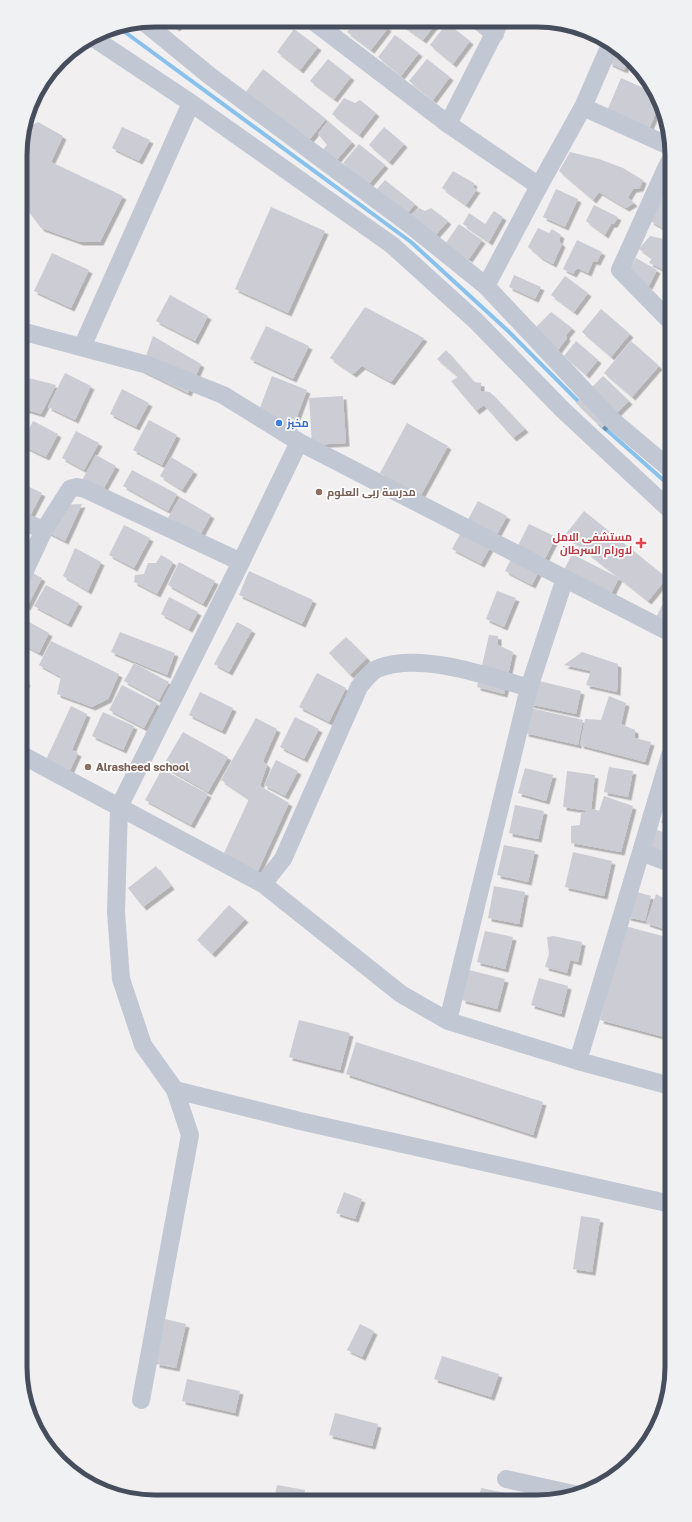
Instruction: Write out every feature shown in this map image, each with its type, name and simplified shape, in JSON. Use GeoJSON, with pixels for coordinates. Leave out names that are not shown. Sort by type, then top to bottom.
{"type":"FeatureCollection","features":[{"type":"Feature","properties":{"kind":"street"},"geometry":{"type":"LineString","coordinates":[[150,27],[210,76],[409,224],[486,286],[612,420],[665,465]]}},
{"type":"Feature","properties":{"kind":"street"},"geometry":{"type":"LineString","coordinates":[[320,27],[448,124],[539,186]]}},
{"type":"Feature","properties":{"kind":"street"},"geometry":{"type":"LineString","coordinates":[[448,124],[498,28]]}},
{"type":"Feature","properties":{"kind":"street"},"geometry":{"type":"LineString","coordinates":[[97,40],[192,104],[392,245],[476,321],[563,410],[665,505]]}},
{"type":"Feature","properties":{"kind":"street"},"geometry":{"type":"LineString","coordinates":[[486,286],[583,107],[608,49]]}},
{"type":"Feature","properties":{"kind":"street"},"geometry":{"type":"LineString","coordinates":[[82,347],[192,104]]}},
{"type":"Feature","properties":{"kind":"street"},"geometry":{"type":"LineString","coordinates":[[583,107],[664,144]]}},
{"type":"Feature","properties":{"kind":"street"},"geometry":{"type":"LineString","coordinates":[[665,171],[620,270],[665,316]]}},
{"type":"Feature","properties":{"kind":"street"},"geometry":{"type":"LineString","coordinates":[[27,333],[148,365],[223,395],[299,442],[665,630]]}},
{"type":"Feature","properties":{"kind":"street"},"geometry":{"type":"LineString","coordinates":[[141,1400],[190,1135],[175,1090],[143,1045],[121,979],[116,912],[119,807],[299,442]]}},
{"type":"Feature","properties":{"kind":"street"},"geometry":{"type":"LineString","coordinates":[[27,566],[44,530],[70,489],[77,487],[85,489],[240,562]]}},
{"type":"Feature","properties":{"kind":"street"},"geometry":{"type":"LineString","coordinates":[[27,523],[44,530]]}},
{"type":"Feature","properties":{"kind":"street"},"geometry":{"type":"LineString","coordinates":[[448,1021],[530,688],[565,578]]}},
{"type":"Feature","properties":{"kind":"street"},"geometry":{"type":"LineString","coordinates":[[263,884],[283,859],[359,687],[377,668],[403,662],[438,665],[473,671],[530,688]]}},
{"type":"Feature","properties":{"kind":"street"},"geometry":{"type":"LineString","coordinates":[[27,758],[263,884],[401,994],[448,1021],[578,1061],[665,1084]]}},
{"type":"Feature","properties":{"kind":"street"},"geometry":{"type":"LineString","coordinates":[[578,1061],[665,772]]}},
{"type":"Feature","properties":{"kind":"street"},"geometry":{"type":"LineString","coordinates":[[641,852],[665,861]]}},
{"type":"Feature","properties":{"kind":"street"},"geometry":{"type":"LineString","coordinates":[[175,1090],[300,1121],[665,1203]]}},
{"type":"Feature","properties":{"kind":"street"},"geometry":{"type":"LineString","coordinates":[[506,1479],[565,1492]]}},
{"type":"Feature","properties":{"kind":"building"},"geometry":{"type":"Polygon","coordinates":[[[351,27],[388,28],[371,50],[347,32],[351,27]]]}},
{"type":"Feature","properties":{"kind":"building"},"geometry":{"type":"Polygon","coordinates":[[[405,27],[433,27],[423,40],[405,27]]]}},
{"type":"Feature","properties":{"kind":"building"},"geometry":{"type":"Polygon","coordinates":[[[444,27],[452,27],[470,41],[453,64],[430,45],[444,27]]]}},
{"type":"Feature","properties":{"kind":"building"},"geometry":{"type":"Polygon","coordinates":[[[294,29],[318,47],[300,70],[277,52],[294,29]]]}},
{"type":"Feature","properties":{"kind":"building"},"geometry":{"type":"Polygon","coordinates":[[[395,35],[419,53],[401,76],[378,57],[395,35]]]}},
{"type":"Feature","properties":{"kind":"building"},"geometry":{"type":"Polygon","coordinates":[[[614,53],[627,63],[624,70],[609,63],[614,53]]]}},
{"type":"Feature","properties":{"kind":"building"},"geometry":{"type":"Polygon","coordinates":[[[328,59],[351,77],[334,99],[310,81],[328,59]]]}},
{"type":"Feature","properties":{"kind":"building"},"geometry":{"type":"Polygon","coordinates":[[[427,59],[450,77],[433,100],[409,81],[427,59]]]}},
{"type":"Feature","properties":{"kind":"building"},"geometry":{"type":"Polygon","coordinates":[[[263,69],[326,119],[302,149],[245,93],[263,69]]]}},
{"type":"Feature","properties":{"kind":"building"},"geometry":{"type":"Polygon","coordinates":[[[621,78],[647,90],[657,111],[649,129],[607,111],[621,78]]]}},
{"type":"Feature","properties":{"kind":"building"},"geometry":{"type":"Polygon","coordinates":[[[344,98],[355,103],[360,100],[376,113],[359,135],[332,114],[344,98]]]}},
{"type":"Feature","properties":{"kind":"building"},"geometry":{"type":"Polygon","coordinates":[[[328,121],[352,142],[328,170],[313,161],[327,145],[318,134],[328,121]]]}},
{"type":"Feature","properties":{"kind":"building"},"geometry":{"type":"Polygon","coordinates":[[[38,122],[63,136],[51,162],[123,196],[100,242],[80,242],[41,228],[27,209],[27,146],[30,126],[38,122]]]}},
{"type":"Feature","properties":{"kind":"building"},"geometry":{"type":"Polygon","coordinates":[[[122,127],[150,140],[139,161],[112,148],[122,127]]]}},
{"type":"Feature","properties":{"kind":"building"},"geometry":{"type":"Polygon","coordinates":[[[384,127],[404,144],[389,162],[369,145],[384,127]]]}},
{"type":"Feature","properties":{"kind":"building"},"geometry":{"type":"Polygon","coordinates":[[[359,144],[385,165],[368,185],[343,163],[359,144]]]}},
{"type":"Feature","properties":{"kind":"building"},"geometry":{"type":"Polygon","coordinates":[[[570,152],[599,159],[623,168],[643,180],[640,188],[633,189],[628,197],[634,203],[626,208],[599,192],[593,200],[559,171],[570,152]]]}},
{"type":"Feature","properties":{"kind":"building"},"geometry":{"type":"Polygon","coordinates":[[[453,171],[474,183],[473,188],[477,189],[466,205],[442,188],[453,171]]]}},
{"type":"Feature","properties":{"kind":"building"},"geometry":{"type":"Polygon","coordinates":[[[385,180],[415,204],[407,214],[377,189],[385,180]]]}},
{"type":"Feature","properties":{"kind":"building"},"geometry":{"type":"Polygon","coordinates":[[[556,189],[578,199],[565,227],[543,217],[556,189]]]}},
{"type":"Feature","properties":{"kind":"building"},"geometry":{"type":"Polygon","coordinates":[[[664,195],[665,196],[665,229],[650,221],[664,195]]]}},
{"type":"Feature","properties":{"kind":"building"},"geometry":{"type":"Polygon","coordinates":[[[594,205],[618,217],[614,224],[611,224],[605,235],[586,221],[594,205]]]}},
{"type":"Feature","properties":{"kind":"building"},"geometry":{"type":"Polygon","coordinates":[[[271,207],[325,231],[288,313],[235,289],[271,207]]]}},
{"type":"Feature","properties":{"kind":"building"},"geometry":{"type":"Polygon","coordinates":[[[419,208],[425,211],[431,208],[448,221],[432,239],[407,218],[419,208]]]}},
{"type":"Feature","properties":{"kind":"building"},"geometry":{"type":"Polygon","coordinates":[[[494,211],[503,217],[489,242],[463,224],[469,213],[485,224],[494,211]]]}},
{"type":"Feature","properties":{"kind":"building"},"geometry":{"type":"Polygon","coordinates":[[[459,224],[482,240],[469,259],[446,243],[459,224]]]}},
{"type":"Feature","properties":{"kind":"building"},"geometry":{"type":"Polygon","coordinates":[[[538,228],[549,233],[552,229],[561,235],[559,241],[562,244],[553,264],[540,257],[528,247],[538,228]]]}},
{"type":"Feature","properties":{"kind":"building"},"geometry":{"type":"Polygon","coordinates":[[[650,236],[665,239],[665,271],[649,263],[652,258],[639,249],[650,236]]]}},
{"type":"Feature","properties":{"kind":"building"},"geometry":{"type":"Polygon","coordinates":[[[577,240],[602,252],[597,262],[593,261],[588,273],[577,268],[573,274],[563,269],[577,240]]]}},
{"type":"Feature","properties":{"kind":"building"},"geometry":{"type":"Polygon","coordinates":[[[52,253],[89,270],[71,308],[34,291],[52,253]]]}},
{"type":"Feature","properties":{"kind":"building"},"geometry":{"type":"Polygon","coordinates":[[[636,258],[657,270],[649,286],[627,274],[636,258]]]}},
{"type":"Feature","properties":{"kind":"building"},"geometry":{"type":"Polygon","coordinates":[[[514,275],[541,287],[535,299],[509,287],[514,275]]]}},
{"type":"Feature","properties":{"kind":"building"},"geometry":{"type":"Polygon","coordinates":[[[565,276],[588,293],[574,312],[551,295],[565,276]]]}},
{"type":"Feature","properties":{"kind":"building"},"geometry":{"type":"Polygon","coordinates":[[[170,295],[208,316],[195,341],[156,321],[170,295]]]}},
{"type":"Feature","properties":{"kind":"building"},"geometry":{"type":"Polygon","coordinates":[[[365,307],[424,338],[391,382],[362,366],[353,374],[330,358],[365,307]]]}},
{"type":"Feature","properties":{"kind":"building"},"geometry":{"type":"Polygon","coordinates":[[[601,309],[630,334],[611,357],[582,332],[601,309]]]}},
{"type":"Feature","properties":{"kind":"building"},"geometry":{"type":"Polygon","coordinates":[[[551,312],[572,328],[566,335],[567,338],[555,354],[536,327],[551,312]]]}},
{"type":"Feature","properties":{"kind":"building"},"geometry":{"type":"Polygon","coordinates":[[[266,326],[309,346],[293,379],[250,359],[266,326]]]}},
{"type":"Feature","properties":{"kind":"building"},"geometry":{"type":"Polygon","coordinates":[[[153,336],[201,364],[188,393],[141,370],[153,336]]]}},
{"type":"Feature","properties":{"kind":"building"},"geometry":{"type":"Polygon","coordinates":[[[576,341],[598,360],[586,375],[564,356],[576,341]]]}},
{"type":"Feature","properties":{"kind":"building"},"geometry":{"type":"Polygon","coordinates":[[[631,341],[659,366],[632,397],[604,373],[631,341]]]}},
{"type":"Feature","properties":{"kind":"building"},"geometry":{"type":"Polygon","coordinates":[[[446,350],[474,382],[481,383],[481,391],[490,392],[525,429],[513,438],[484,405],[476,411],[451,381],[458,377],[437,359],[446,350]]]}},
{"type":"Feature","properties":{"kind":"building"},"geometry":{"type":"Polygon","coordinates":[[[65,373],[91,386],[75,420],[48,407],[65,373]]]}},
{"type":"Feature","properties":{"kind":"building"},"geometry":{"type":"Polygon","coordinates":[[[272,376],[307,390],[290,435],[255,421],[272,376]]]}},
{"type":"Feature","properties":{"kind":"building"},"geometry":{"type":"Polygon","coordinates":[[[603,376],[629,401],[602,428],[576,403],[603,376]]]}},
{"type":"Feature","properties":{"kind":"building"},"geometry":{"type":"Polygon","coordinates":[[[27,378],[56,385],[41,414],[27,410],[27,378]]]}},
{"type":"Feature","properties":{"kind":"building"},"geometry":{"type":"Polygon","coordinates":[[[122,389],[149,403],[136,427],[110,414],[122,389]]]}},
{"type":"Feature","properties":{"kind":"building"},"geometry":{"type":"Polygon","coordinates":[[[343,396],[346,443],[312,445],[309,398],[343,396]]]}},
{"type":"Feature","properties":{"kind":"building"},"geometry":{"type":"Polygon","coordinates":[[[149,420],[177,435],[162,465],[133,450],[149,420]]]}},
{"type":"Feature","properties":{"kind":"building"},"geometry":{"type":"Polygon","coordinates":[[[33,421],[58,434],[46,457],[27,448],[27,433],[33,421]]]}},
{"type":"Feature","properties":{"kind":"building"},"geometry":{"type":"Polygon","coordinates":[[[407,423],[448,446],[421,495],[380,473],[407,423]]]}},
{"type":"Feature","properties":{"kind":"building"},"geometry":{"type":"Polygon","coordinates":[[[76,431],[99,443],[84,470],[62,458],[76,431]]]}},
{"type":"Feature","properties":{"kind":"building"},"geometry":{"type":"Polygon","coordinates":[[[96,455],[116,466],[100,495],[80,484],[96,455]]]}},
{"type":"Feature","properties":{"kind":"building"},"geometry":{"type":"Polygon","coordinates":[[[171,457],[194,471],[182,490],[160,476],[171,457]]]}},
{"type":"Feature","properties":{"kind":"building"},"geometry":{"type":"Polygon","coordinates":[[[132,470],[177,494],[168,511],[123,486],[132,470]]]}},
{"type":"Feature","properties":{"kind":"building"},"geometry":{"type":"Polygon","coordinates":[[[27,486],[42,493],[27,520],[27,486]]]}},
{"type":"Feature","properties":{"kind":"building"},"geometry":{"type":"Polygon","coordinates":[[[180,497],[211,515],[200,535],[168,518],[180,497]]]}},
{"type":"Feature","properties":{"kind":"building"},"geometry":{"type":"Polygon","coordinates":[[[478,501],[507,516],[481,564],[452,549],[478,501]]]}},
{"type":"Feature","properties":{"kind":"building"},"geometry":{"type":"Polygon","coordinates":[[[82,504],[65,541],[47,532],[61,505],[82,504]]]}},
{"type":"Feature","properties":{"kind":"building"},"geometry":{"type":"Polygon","coordinates":[[[584,511],[665,576],[665,580],[648,601],[565,535],[584,511]]]}},
{"type":"Feature","properties":{"kind":"building"},"geometry":{"type":"Polygon","coordinates":[[[529,524],[556,537],[532,585],[505,571],[529,524]]]}},
{"type":"Feature","properties":{"kind":"building"},"geometry":{"type":"Polygon","coordinates":[[[124,525],[150,538],[134,568],[109,555],[124,525]]]}},
{"type":"Feature","properties":{"kind":"building"},"geometry":{"type":"Polygon","coordinates":[[[75,548],[101,562],[88,591],[63,576],[75,548]]]}},
{"type":"Feature","properties":{"kind":"building"},"geometry":{"type":"Polygon","coordinates":[[[572,554],[619,578],[611,594],[564,570],[572,554]]]}},
{"type":"Feature","properties":{"kind":"building"},"geometry":{"type":"Polygon","coordinates":[[[161,555],[173,562],[157,594],[134,582],[135,575],[144,574],[148,563],[156,563],[161,555]]]}},
{"type":"Feature","properties":{"kind":"building"},"geometry":{"type":"Polygon","coordinates":[[[179,562],[215,581],[203,604],[168,585],[179,562]]]}},
{"type":"Feature","properties":{"kind":"building"},"geometry":{"type":"Polygon","coordinates":[[[29,571],[42,578],[27,607],[27,575],[29,571]]]}},
{"type":"Feature","properties":{"kind":"building"},"geometry":{"type":"Polygon","coordinates":[[[249,571],[313,600],[302,624],[239,595],[249,571]]]}},
{"type":"Feature","properties":{"kind":"building"},"geometry":{"type":"Polygon","coordinates":[[[46,585],[79,603],[68,624],[34,606],[46,585]]]}},
{"type":"Feature","properties":{"kind":"building"},"geometry":{"type":"Polygon","coordinates":[[[497,591],[516,598],[504,627],[486,619],[497,591]]]}},
{"type":"Feature","properties":{"kind":"building"},"geometry":{"type":"Polygon","coordinates":[[[169,597],[198,612],[189,629],[161,614],[169,597]]]}},
{"type":"Feature","properties":{"kind":"building"},"geometry":{"type":"Polygon","coordinates":[[[665,599],[665,632],[652,626],[665,599]]]}},
{"type":"Feature","properties":{"kind":"building"},"geometry":{"type":"Polygon","coordinates":[[[27,621],[49,633],[39,653],[27,647],[27,621]]]}},
{"type":"Feature","properties":{"kind":"building"},"geometry":{"type":"Polygon","coordinates":[[[237,622],[252,630],[229,672],[214,664],[237,622]]]}},
{"type":"Feature","properties":{"kind":"building"},"geometry":{"type":"Polygon","coordinates":[[[120,632],[175,653],[167,675],[111,652],[120,632]]]}},
{"type":"Feature","properties":{"kind":"building"},"geometry":{"type":"Polygon","coordinates":[[[489,635],[498,636],[498,645],[513,652],[504,694],[477,687],[489,635]]]}},
{"type":"Feature","properties":{"kind":"building"},"geometry":{"type":"Polygon","coordinates":[[[346,637],[367,658],[350,675],[329,653],[346,637]]]}},
{"type":"Feature","properties":{"kind":"building"},"geometry":{"type":"Polygon","coordinates":[[[51,641],[119,674],[108,699],[92,707],[57,694],[61,677],[39,665],[51,641]]]}},
{"type":"Feature","properties":{"kind":"building"},"geometry":{"type":"Polygon","coordinates":[[[582,652],[618,664],[617,692],[586,685],[591,671],[564,665],[582,652]]]}},
{"type":"Feature","properties":{"kind":"building"},"geometry":{"type":"Polygon","coordinates":[[[134,663],[169,682],[159,700],[124,681],[134,663]]]}},
{"type":"Feature","properties":{"kind":"building"},"geometry":{"type":"Polygon","coordinates":[[[317,673],[346,688],[329,722],[299,707],[317,673]]]}},
{"type":"Feature","properties":{"kind":"building"},"geometry":{"type":"Polygon","coordinates":[[[535,680],[581,691],[576,714],[529,704],[535,680]]]}},
{"type":"Feature","properties":{"kind":"building"},"geometry":{"type":"Polygon","coordinates":[[[122,685],[157,703],[144,728],[109,710],[122,685]]]}},
{"type":"Feature","properties":{"kind":"building"},"geometry":{"type":"Polygon","coordinates":[[[200,692],[233,708],[222,731],[189,715],[200,692]]]}},
{"type":"Feature","properties":{"kind":"building"},"geometry":{"type":"Polygon","coordinates":[[[609,696],[626,703],[621,724],[635,730],[635,738],[651,742],[645,762],[580,745],[585,719],[601,720],[609,696]]]}},
{"type":"Feature","properties":{"kind":"building"},"geometry":{"type":"Polygon","coordinates":[[[71,706],[87,714],[72,750],[78,753],[68,775],[44,764],[71,706]]]}},
{"type":"Feature","properties":{"kind":"building"},"geometry":{"type":"Polygon","coordinates":[[[530,708],[583,720],[578,745],[525,733],[530,708]]]}},
{"type":"Feature","properties":{"kind":"building"},"geometry":{"type":"Polygon","coordinates":[[[103,712],[134,726],[123,750],[92,736],[103,712]]]}},
{"type":"Feature","properties":{"kind":"building"},"geometry":{"type":"Polygon","coordinates":[[[295,717],[319,729],[304,759],[280,747],[295,717]]]}},
{"type":"Feature","properties":{"kind":"building"},"geometry":{"type":"Polygon","coordinates":[[[256,718],[277,729],[263,761],[267,765],[260,786],[289,803],[257,873],[224,853],[249,799],[221,780],[256,718]]]}},
{"type":"Feature","properties":{"kind":"building"},"geometry":{"type":"Polygon","coordinates":[[[183,732],[228,757],[208,792],[163,766],[183,732]]]}},
{"type":"Feature","properties":{"kind":"building"},"geometry":{"type":"Polygon","coordinates":[[[276,760],[298,771],[285,796],[264,785],[276,760]]]}},
{"type":"Feature","properties":{"kind":"building"},"geometry":{"type":"Polygon","coordinates":[[[609,767],[633,771],[628,797],[604,792],[609,767]]]}},
{"type":"Feature","properties":{"kind":"building"},"geometry":{"type":"Polygon","coordinates":[[[525,768],[553,775],[546,801],[518,793],[525,768]]]}},
{"type":"Feature","properties":{"kind":"building"},"geometry":{"type":"Polygon","coordinates":[[[162,769],[208,794],[191,825],[145,800],[162,769]]]}},
{"type":"Feature","properties":{"kind":"building"},"geometry":{"type":"Polygon","coordinates":[[[567,771],[595,775],[591,810],[594,809],[599,811],[604,796],[633,806],[621,852],[571,843],[571,826],[580,825],[581,813],[589,811],[563,807],[567,771]]]}},
{"type":"Feature","properties":{"kind":"building"},"geometry":{"type":"Polygon","coordinates":[[[515,805],[544,811],[538,839],[509,833],[515,805]]]}},
{"type":"Feature","properties":{"kind":"building"},"geometry":{"type":"Polygon","coordinates":[[[665,809],[665,824],[661,823],[665,809]]]}},
{"type":"Feature","properties":{"kind":"building"},"geometry":{"type":"Polygon","coordinates":[[[657,830],[665,832],[665,858],[647,851],[657,830]]]}},
{"type":"Feature","properties":{"kind":"building"},"geometry":{"type":"Polygon","coordinates":[[[504,845],[535,851],[528,882],[497,875],[504,845]]]}},
{"type":"Feature","properties":{"kind":"building"},"geometry":{"type":"Polygon","coordinates":[[[573,852],[612,861],[604,896],[565,887],[573,852]]]}},
{"type":"Feature","properties":{"kind":"building"},"geometry":{"type":"Polygon","coordinates":[[[156,866],[171,886],[143,907],[128,888],[156,866]]]}},
{"type":"Feature","properties":{"kind":"building"},"geometry":{"type":"Polygon","coordinates":[[[494,886],[525,892],[519,924],[488,918],[494,886]]]}},
{"type":"Feature","properties":{"kind":"building"},"geometry":{"type":"Polygon","coordinates":[[[633,891],[651,896],[645,921],[627,917],[633,891]]]}},
{"type":"Feature","properties":{"kind":"building"},"geometry":{"type":"Polygon","coordinates":[[[656,894],[665,898],[665,929],[646,923],[656,894]]]}},
{"type":"Feature","properties":{"kind":"building"},"geometry":{"type":"Polygon","coordinates":[[[229,905],[245,919],[212,954],[197,940],[229,905]]]}},
{"type":"Feature","properties":{"kind":"building"},"geometry":{"type":"Polygon","coordinates":[[[625,926],[665,937],[665,1037],[600,1020],[625,926]]]}},
{"type":"Feature","properties":{"kind":"building"},"geometry":{"type":"Polygon","coordinates":[[[485,931],[513,937],[505,969],[477,962],[485,931]]]}},
{"type":"Feature","properties":{"kind":"building"},"geometry":{"type":"Polygon","coordinates":[[[553,936],[582,942],[578,962],[570,960],[567,973],[545,967],[549,954],[547,937],[553,936]]]}},
{"type":"Feature","properties":{"kind":"building"},"geometry":{"type":"Polygon","coordinates":[[[469,970],[505,979],[497,1009],[462,1000],[469,970]]]}},
{"type":"Feature","properties":{"kind":"building"},"geometry":{"type":"Polygon","coordinates":[[[539,978],[568,986],[561,1014],[531,1005],[539,978]]]}},
{"type":"Feature","properties":{"kind":"building"},"geometry":{"type":"Polygon","coordinates":[[[299,1020],[350,1033],[340,1070],[289,1057],[299,1020]]]}},
{"type":"Feature","properties":{"kind":"building"},"geometry":{"type":"Polygon","coordinates":[[[356,1042],[543,1102],[533,1135],[346,1074],[356,1042]]]}},
{"type":"Feature","properties":{"kind":"building"},"geometry":{"type":"Polygon","coordinates":[[[344,1192],[362,1199],[355,1219],[336,1213],[344,1192]]]}},
{"type":"Feature","properties":{"kind":"building"},"geometry":{"type":"Polygon","coordinates":[[[581,1216],[600,1219],[592,1272],[573,1269],[581,1216]]]}},
{"type":"Feature","properties":{"kind":"building"},"geometry":{"type":"Polygon","coordinates":[[[165,1319],[186,1324],[176,1368],[156,1364],[165,1319]]]}},
{"type":"Feature","properties":{"kind":"building"},"geometry":{"type":"Polygon","coordinates":[[[360,1324],[374,1331],[362,1357],[347,1350],[360,1324]]]}},
{"type":"Feature","properties":{"kind":"building"},"geometry":{"type":"Polygon","coordinates":[[[442,1356],[499,1374],[491,1397],[434,1379],[442,1356]]]}},
{"type":"Feature","properties":{"kind":"building"},"geometry":{"type":"Polygon","coordinates":[[[187,1379],[240,1391],[235,1413],[182,1401],[187,1379]]]}},
{"type":"Feature","properties":{"kind":"building"},"geometry":{"type":"Polygon","coordinates":[[[335,1413],[378,1424],[372,1446],[329,1435],[335,1413]]]}},
{"type":"Feature","properties":{"kind":"building"},"geometry":{"type":"Polygon","coordinates":[[[277,1485],[305,1490],[304,1495],[275,1495],[277,1485]]]}},
{"type":"Feature","properties":{"kind":"building"},"geometry":{"type":"Polygon","coordinates":[[[481,1488],[517,1495],[480,1495],[481,1488]]]}},
{"type":"Feature","properties":{"kind":"waterway"},"geometry":{"type":"LineString","coordinates":[[123,31],[411,242],[507,330],[582,405]]}},
{"type":"Feature","properties":{"kind":"waterway"},"geometry":{"type":"LineString","coordinates":[[600,424],[665,481]]}},
{"type":"Feature","properties":{"kind":"place","name":"مخبز"},"geometry":{"type":"Point","coordinates":[279,423]}},
{"type":"Feature","properties":{"kind":"place","name":"مدرسة ربى العلوم"},"geometry":{"type":"Point","coordinates":[319,492]}},
{"type":"Feature","properties":{"kind":"place","name":"مستشفى الامل لاورام السرطان"},"geometry":{"type":"Point","coordinates":[641,543]}},
{"type":"Feature","properties":{"kind":"place","name":"Alrasheed school"},"geometry":{"type":"Point","coordinates":[88,767]}}]}
